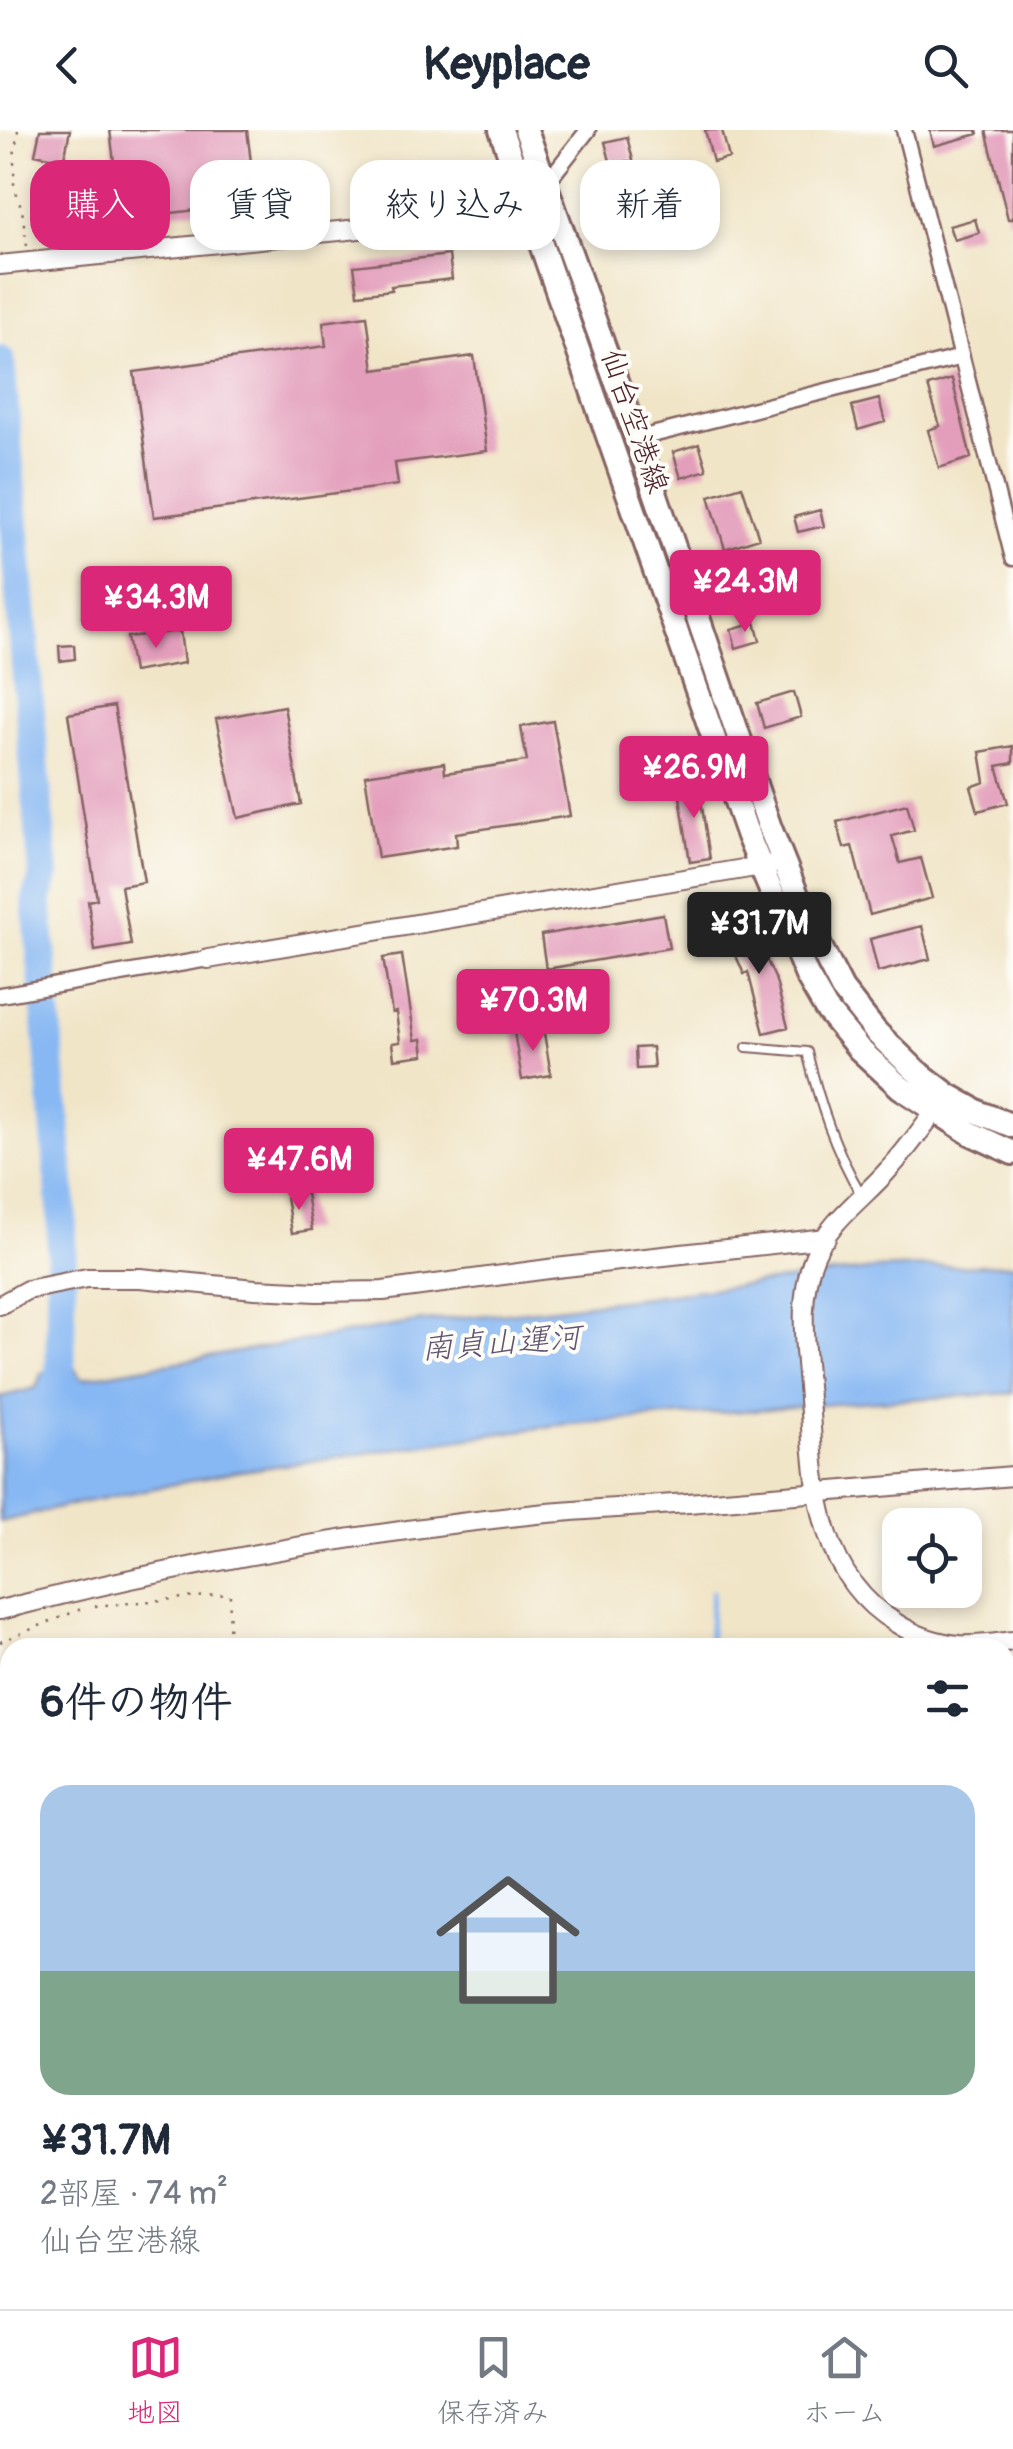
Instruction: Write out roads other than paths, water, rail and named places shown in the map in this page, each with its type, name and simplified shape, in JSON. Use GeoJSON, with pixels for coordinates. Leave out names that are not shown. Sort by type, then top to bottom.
{"type":"FeatureCollection","features":[{"type":"Feature","properties":{"kind":"main road","name":"仙台空港線"},"geometry":{"type":"LineString","coordinates":[[501,130],[511,160]]}},
{"type":"Feature","properties":{"kind":"main road","name":"仙台空港線"},"geometry":{"type":"LineString","coordinates":[[526,130],[536,160]]}},
{"type":"Feature","properties":{"kind":"main road","name":"仙台空港線"},"geometry":{"type":"LineString","coordinates":[[560,226],[637,439],[771,865]]}},
{"type":"Feature","properties":{"kind":"main road","name":"仙台空港線"},"geometry":{"type":"LineString","coordinates":[[543,250],[612,446],[771,865],[842,988],[876,1032],[970,1134],[1013,1153]]}},
{"type":"Feature","properties":{"kind":"main road","name":"仙台空港線"},"geometry":{"type":"LineString","coordinates":[[941,1103],[1013,1126]]}},
{"type":"Feature","properties":{"kind":"street"},"geometry":{"type":"LineString","coordinates":[[560,166],[588,130]]}},
{"type":"Feature","properties":{"kind":"street"},"geometry":{"type":"LineString","coordinates":[[904,130],[1013,558]]}},
{"type":"Feature","properties":{"kind":"street"},"geometry":{"type":"LineString","coordinates":[[9,264],[350,230]]}},
{"type":"Feature","properties":{"kind":"street"},"geometry":{"type":"LineString","coordinates":[[612,446],[962,357]]}},
{"type":"Feature","properties":{"kind":"street"},"geometry":{"type":"LineString","coordinates":[[0,995],[771,865]]}},
{"type":"Feature","properties":{"kind":"street"},"geometry":{"type":"LineString","coordinates":[[930,1638],[910,1632],[883,1615],[855,1590],[839,1564],[819,1493],[804,1330],[806,1292],[815,1255],[837,1223],[890,1170],[941,1103]]}},
{"type":"Feature","properties":{"kind":"street"},"geometry":{"type":"LineString","coordinates":[[0,1305],[27,1290],[87,1278],[140,1278],[317,1292],[383,1291],[826,1238]]}},
{"type":"Feature","properties":{"kind":"street"},"geometry":{"type":"LineString","coordinates":[[0,1610],[81,1589],[336,1540],[539,1514],[1013,1476]]}},
{"type":"Feature","properties":{"kind":"lane"},"geometry":{"type":"LineString","coordinates":[[748,1047],[807,1052],[836,1147],[862,1196]]}},
{"type":"Feature","properties":{"kind":"water","name":"南貞山運河"},"geometry":{"type":"Polygon","coordinates":[[[1013,1264],[1013,1393],[558,1425],[235,1472],[0,1522],[0,1397],[36,1388],[42,1373],[73,1366],[82,1378],[417,1322],[875,1269],[1013,1264]]]}},
{"type":"Feature","properties":{"kind":"waterway"},"geometry":{"type":"LineString","coordinates":[[0,361],[44,877],[37,899],[62,1208],[60,1409]]}},
{"type":"Feature","properties":{"kind":"waterway"},"geometry":{"type":"LineString","coordinates":[[710,1638],[712,1592]]}}]}
